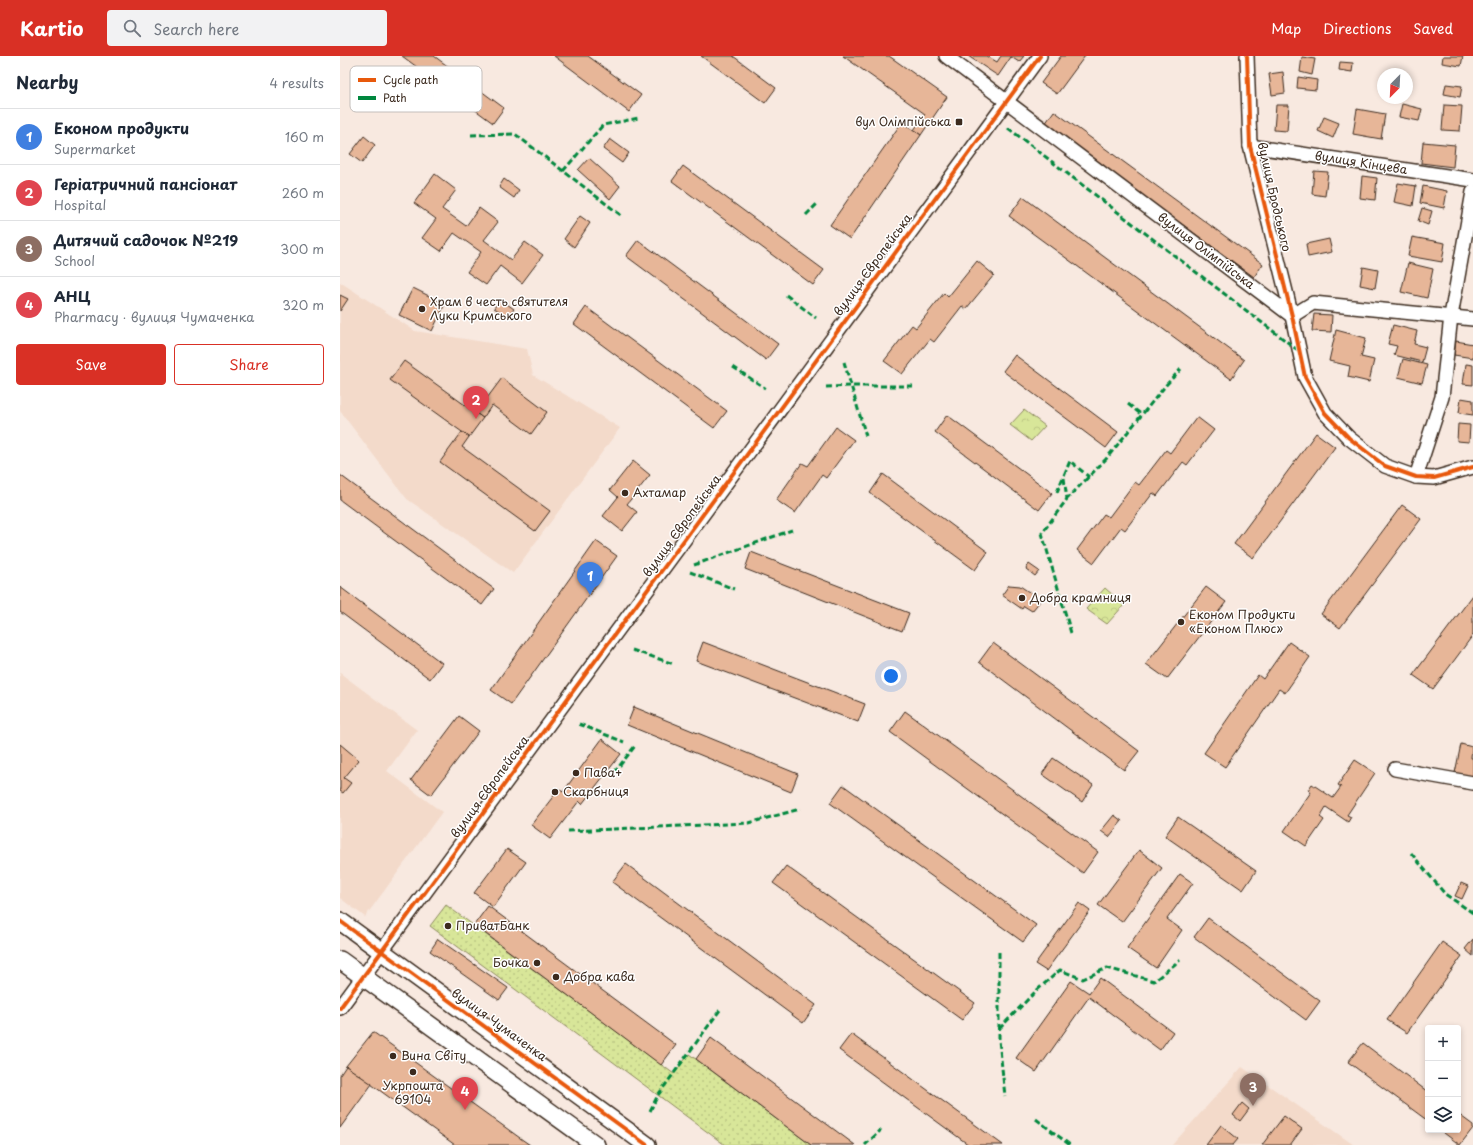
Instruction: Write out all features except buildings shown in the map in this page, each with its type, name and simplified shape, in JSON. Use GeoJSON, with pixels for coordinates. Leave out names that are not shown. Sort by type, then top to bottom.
{"type":"FeatureCollection","features":[{"type":"Feature","properties":{"kind":"street","name":"вулиця Олімпійська"},"geometry":{"type":"LineString","coordinates":[[946,56],[1292,316]]}},
{"type":"Feature","properties":{"kind":"street","name":"вулиця Європейська"},"geometry":{"type":"LineString","coordinates":[[340,1008],[1040,56]]}},
{"type":"Feature","properties":{"kind":"street","name":"вулиця Бродського"},"geometry":{"type":"LineString","coordinates":[[1247,56],[1250,146],[1292,316]]}},
{"type":"Feature","properties":{"kind":"street","name":"вулиця Кінцева"},"geometry":{"type":"LineString","coordinates":[[1250,146],[1473,180]]}},
{"type":"Feature","properties":{"kind":"street"},"geometry":{"type":"LineString","coordinates":[[1416,477],[1442,397],[1451,316],[1473,192]]}},
{"type":"Feature","properties":{"kind":"street"},"geometry":{"type":"LineString","coordinates":[[1473,319],[1313,303],[1292,316],[1305,377],[1325,413],[1349,438],[1385,466],[1416,477],[1434,478],[1473,467]]}},
{"type":"Feature","properties":{"kind":"street"},"geometry":{"type":"LineString","coordinates":[[1395,769],[1473,782]]}},
{"type":"Feature","properties":{"kind":"street","name":"вулиця Чумаченка"},"geometry":{"type":"LineString","coordinates":[[340,921],[647,1145]]}},
{"type":"Feature","properties":{"kind":"street"},"geometry":{"type":"LineString","coordinates":[[340,960],[596,1145]]}},
{"type":"Feature","properties":{"kind":"shaded area"},"geometry":{"type":"Polygon","coordinates":[[[340,282],[415,331],[527,349],[533,375],[620,428],[513,573],[407,499],[340,411],[340,282]]]}},
{"type":"Feature","properties":{"kind":"shaded area"},"geometry":{"type":"Polygon","coordinates":[[[340,673],[417,730],[387,771],[442,812],[365,917],[340,898],[340,673]]]}},
{"type":"Feature","properties":{"kind":"shaded area"},"geometry":{"type":"Polygon","coordinates":[[[1242,1067],[1354,1145],[1172,1145],[1242,1067]]]}},
{"type":"Feature","properties":{"kind":"green space"},"geometry":{"type":"Polygon","coordinates":[[[1024,410],[1045,426],[1031,441],[1010,425],[1024,410]]]}},
{"type":"Feature","properties":{"kind":"green space"},"geometry":{"type":"Polygon","coordinates":[[[1105,588],[1124,605],[1107,624],[1086,609],[1105,588]]]}},
{"type":"Feature","properties":{"kind":"green space"},"geometry":{"type":"Polygon","coordinates":[[[446,905],[674,1074],[689,1054],[811,1145],[725,1145],[430,926],[446,905]]]}},
{"type":"Feature","properties":{"kind":"marked path"},"geometry":{"type":"LineString","coordinates":[[563,171],[603,125],[639,118]]}},
{"type":"Feature","properties":{"kind":"marked path"},"geometry":{"type":"LineString","coordinates":[[1008,128],[1299,351]]}},
{"type":"Feature","properties":{"kind":"marked path"},"geometry":{"type":"LineString","coordinates":[[471,135],[515,134],[622,216]]}},
{"type":"Feature","properties":{"kind":"marked path"},"geometry":{"type":"LineString","coordinates":[[806,215],[817,204]]}},
{"type":"Feature","properties":{"kind":"marked path"},"geometry":{"type":"LineString","coordinates":[[786,295],[816,318]]}},
{"type":"Feature","properties":{"kind":"marked path"},"geometry":{"type":"LineString","coordinates":[[844,362],[866,436]]}},
{"type":"Feature","properties":{"kind":"marked path"},"geometry":{"type":"LineString","coordinates":[[733,367],[765,388]]}},
{"type":"Feature","properties":{"kind":"marked path"},"geometry":{"type":"LineString","coordinates":[[1071,633],[1042,533],[1067,499],[1106,459],[1166,385],[1181,369]]}},
{"type":"Feature","properties":{"kind":"marked path"},"geometry":{"type":"LineString","coordinates":[[826,387],[913,386]]}},
{"type":"Feature","properties":{"kind":"marked path"},"geometry":{"type":"LineString","coordinates":[[1128,404],[1142,415]]}},
{"type":"Feature","properties":{"kind":"marked path"},"geometry":{"type":"LineString","coordinates":[[1057,492],[1070,461],[1089,477]]}},
{"type":"Feature","properties":{"kind":"marked path"},"geometry":{"type":"LineString","coordinates":[[1064,478],[1067,499]]}},
{"type":"Feature","properties":{"kind":"marked path"},"geometry":{"type":"LineString","coordinates":[[694,565],[792,530]]}},
{"type":"Feature","properties":{"kind":"marked path"},"geometry":{"type":"LineString","coordinates":[[690,572],[734,589]]}},
{"type":"Feature","properties":{"kind":"marked path"},"geometry":{"type":"LineString","coordinates":[[632,650],[674,664]]}},
{"type":"Feature","properties":{"kind":"marked path"},"geometry":{"type":"LineString","coordinates":[[579,724],[624,742]]}},
{"type":"Feature","properties":{"kind":"marked path"},"geometry":{"type":"LineString","coordinates":[[614,773],[635,746]]}},
{"type":"Feature","properties":{"kind":"marked path"},"geometry":{"type":"LineString","coordinates":[[568,831],[749,823],[800,809]]}},
{"type":"Feature","properties":{"kind":"marked path"},"geometry":{"type":"LineString","coordinates":[[1411,853],[1445,894],[1473,913]]}},
{"type":"Feature","properties":{"kind":"marked path"},"geometry":{"type":"LineString","coordinates":[[999,952],[999,1040],[1005,1096]]}},
{"type":"Feature","properties":{"kind":"marked path"},"geometry":{"type":"LineString","coordinates":[[999,1029],[1035,992],[1060,970],[1083,979],[1107,968],[1154,981],[1180,960]]}},
{"type":"Feature","properties":{"kind":"marked path"},"geometry":{"type":"LineString","coordinates":[[650,1111],[658,1095],[720,1010]]}},
{"type":"Feature","properties":{"kind":"marked path"},"geometry":{"type":"LineString","coordinates":[[1036,1119],[1070,1145]]}},
{"type":"Feature","properties":{"kind":"marked path"},"geometry":{"type":"LineString","coordinates":[[865,1145],[881,1130]]}},
{"type":"Feature","properties":{"kind":"cycle path"},"geometry":{"type":"LineString","coordinates":[[340,1008],[1040,56]]}},
{"type":"Feature","properties":{"kind":"cycle path"},"geometry":{"type":"LineString","coordinates":[[1247,56],[1250,146],[1292,316],[1305,377],[1325,413],[1349,438],[1385,466],[1416,477],[1434,478],[1473,467]]}},
{"type":"Feature","properties":{"kind":"cycle path"},"geometry":{"type":"LineString","coordinates":[[340,921],[647,1145]]}},
{"type":"Feature","properties":{"kind":"place","name":"вул Олімпійська"},"geometry":{"type":"Point","coordinates":[959,122]}},
{"type":"Feature","properties":{"kind":"place","name":"Храм в честь святителя Луки Кримського"},"geometry":{"type":"Point","coordinates":[422,309]}},
{"type":"Feature","properties":{"kind":"place","name":"Геріатричний пансіонат"},"geometry":{"type":"Point","coordinates":[476,419]}},
{"type":"Feature","properties":{"kind":"place","name":"Ахтамар"},"geometry":{"type":"Point","coordinates":[625,493]}},
{"type":"Feature","properties":{"kind":"place","name":"Економ продукти"},"geometry":{"type":"Point","coordinates":[590,595]}},
{"type":"Feature","properties":{"kind":"place","name":"Добра крамниця"},"geometry":{"type":"Point","coordinates":[1022,598]}},
{"type":"Feature","properties":{"kind":"place","name":"Економ Продукти «Економ Плюс»"},"geometry":{"type":"Point","coordinates":[1181,622]}},
{"type":"Feature","properties":{"kind":"place","name":"Пава+"},"geometry":{"type":"Point","coordinates":[576,773]}},
{"type":"Feature","properties":{"kind":"place","name":"Скарбниця"},"geometry":{"type":"Point","coordinates":[555,792]}},
{"type":"Feature","properties":{"kind":"place","name":"ПриватБанк"},"geometry":{"type":"Point","coordinates":[448,926]}},
{"type":"Feature","properties":{"kind":"place","name":"Бочка"},"geometry":{"type":"Point","coordinates":[537,963]}},
{"type":"Feature","properties":{"kind":"place","name":"Добра кава"},"geometry":{"type":"Point","coordinates":[556,977]}},
{"type":"Feature","properties":{"kind":"place","name":"Вина Світу"},"geometry":{"type":"Point","coordinates":[393,1056]}},
{"type":"Feature","properties":{"kind":"place","name":"Укрпошта 69104"},"geometry":{"type":"Point","coordinates":[413,1072]}},
{"type":"Feature","properties":{"kind":"place","name":"Дитячий садочок №219"},"geometry":{"type":"Point","coordinates":[1253,1106]}},
{"type":"Feature","properties":{"kind":"place","name":"АНЦ"},"geometry":{"type":"Point","coordinates":[465,1110]}}]}
